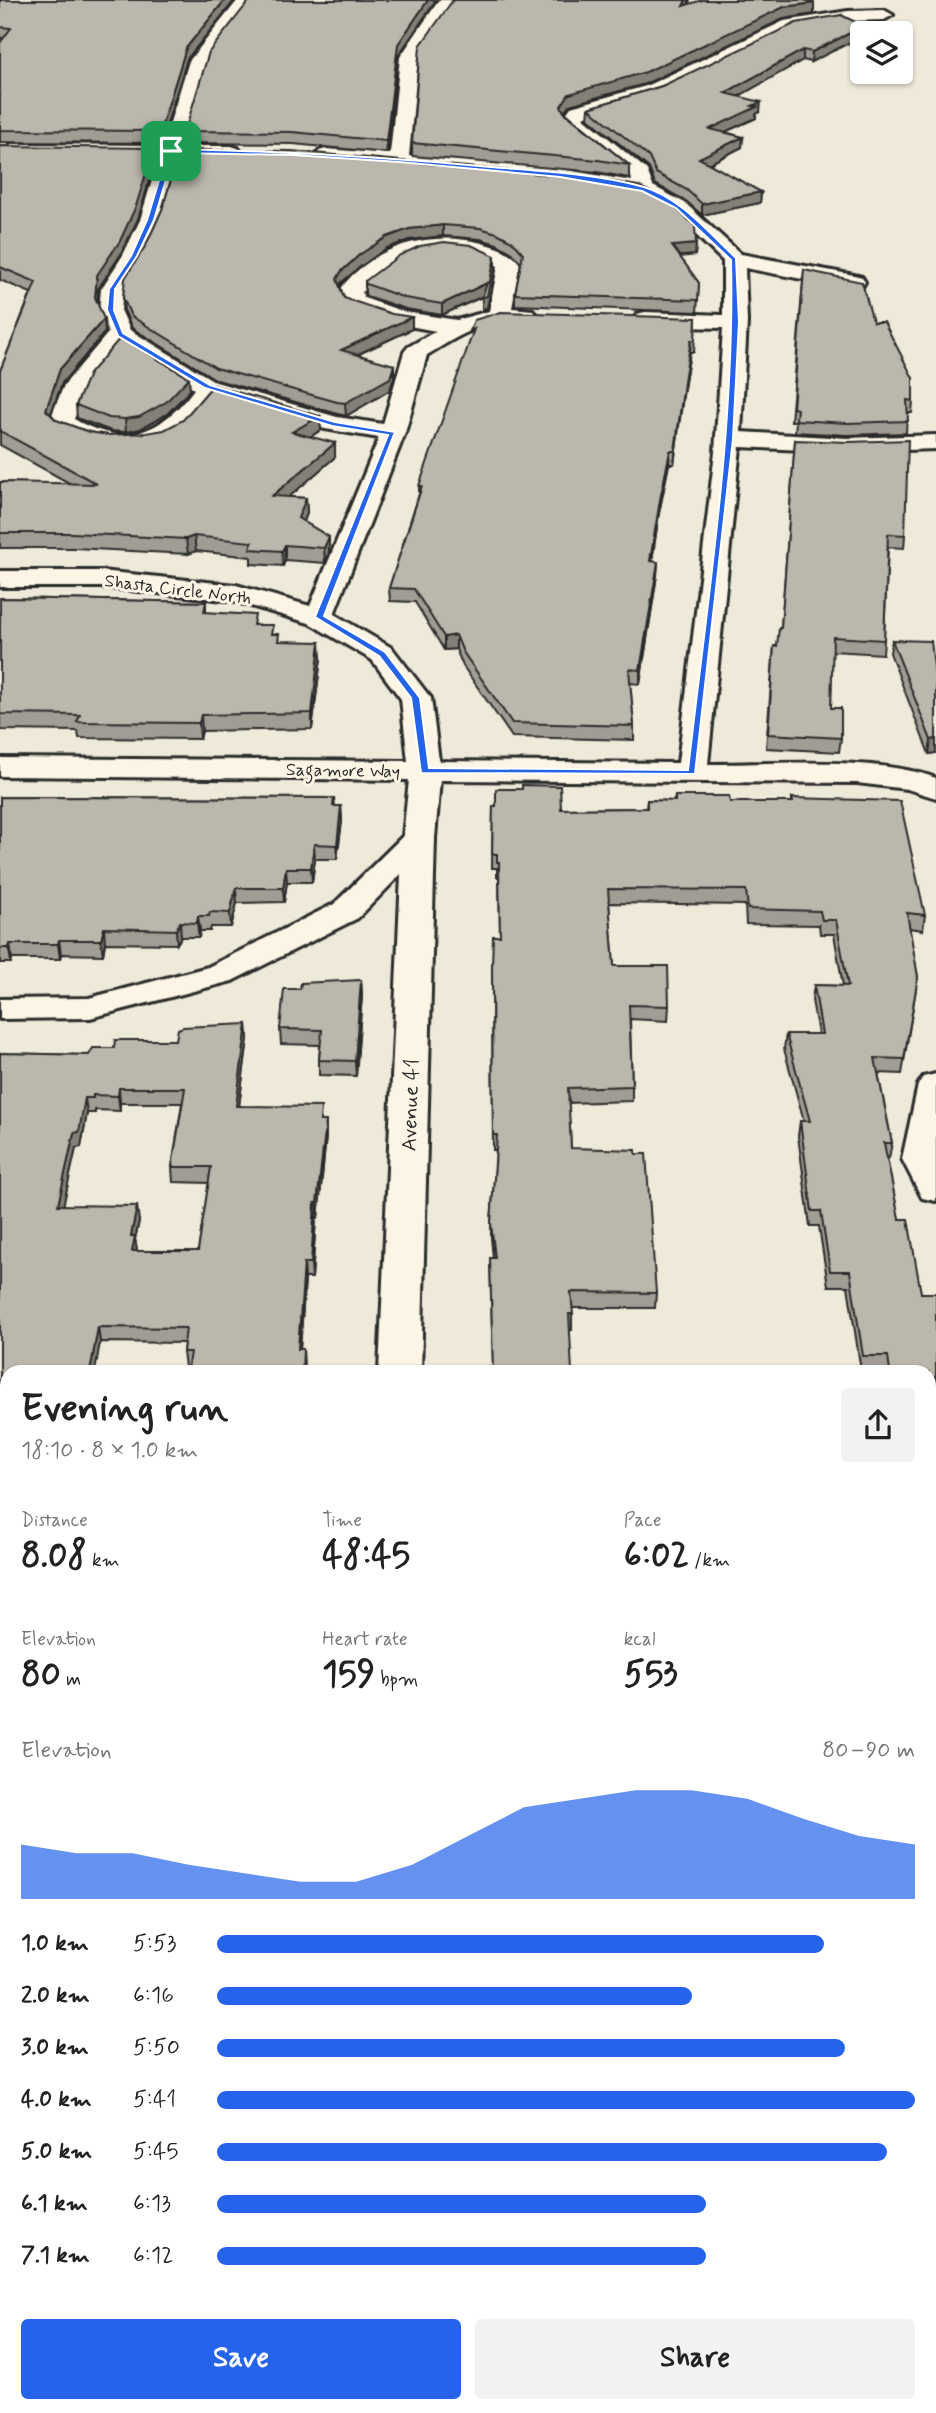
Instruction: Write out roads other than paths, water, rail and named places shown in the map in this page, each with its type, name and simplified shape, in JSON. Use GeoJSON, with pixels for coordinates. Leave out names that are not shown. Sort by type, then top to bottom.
{"type":"FeatureCollection","features":[{"type":"Feature","properties":{"kind":"street"},"geometry":{"type":"LineString","coordinates":[[247,0],[198,61],[150,220],[134,256],[112,289],[110,310],[120,334],[208,387],[334,424],[393,433]]}},
{"type":"Feature","properties":{"kind":"street"},"geometry":{"type":"LineString","coordinates":[[399,160],[409,57],[448,0]]}},
{"type":"Feature","properties":{"kind":"street"},"geometry":{"type":"LineString","coordinates":[[644,189],[640,174],[573,118],[578,111],[653,90],[790,25],[848,16],[884,15]]}},
{"type":"Feature","properties":{"kind":"street"},"geometry":{"type":"LineString","coordinates":[[0,150],[253,152]]}},
{"type":"Feature","properties":{"kind":"street"},"geometry":{"type":"LineString","coordinates":[[306,154],[399,160],[597,181],[644,189],[678,207],[734,259],[859,284]]}},
{"type":"Feature","properties":{"kind":"street"},"geometry":{"type":"LineString","coordinates":[[456,327],[401,318],[354,302],[351,290],[384,262],[406,250],[439,246],[481,248],[500,256],[509,264],[500,314]]}},
{"type":"Feature","properties":{"kind":"street"},"geometry":{"type":"LineString","coordinates":[[692,772],[729,439],[736,322],[734,259]]}},
{"type":"Feature","properties":{"kind":"street"},"geometry":{"type":"LineString","coordinates":[[319,617],[393,433],[416,352],[456,327],[500,314],[541,315]]}},
{"type":"Feature","properties":{"kind":"street"},"geometry":{"type":"LineString","coordinates":[[625,318],[736,322]]}},
{"type":"Feature","properties":{"kind":"street"},"geometry":{"type":"LineString","coordinates":[[120,334],[82,373],[65,404],[61,422],[76,432],[100,439],[131,440],[161,434],[179,423],[208,387]]}},
{"type":"Feature","properties":{"kind":"street"},"geometry":{"type":"LineString","coordinates":[[729,439],[848,445],[936,442]]}},
{"type":"Feature","properties":{"kind":"street","name":"Shasta Circle North"},"geometry":{"type":"LineString","coordinates":[[0,579],[101,579],[236,593],[319,617],[382,654],[416,698],[425,771]]}},
{"type":"Feature","properties":{"kind":"street","name":"Sagamore Way"},"geometry":{"type":"LineString","coordinates":[[0,767],[857,774],[912,780],[936,789]]}},
{"type":"Feature","properties":{"kind":"street","name":"Avenue 41"},"geometry":{"type":"LineString","coordinates":[[400,1365],[419,838],[425,771]]}},
{"type":"Feature","properties":{"kind":"street"},"geometry":{"type":"LineString","coordinates":[[0,1009],[90,1008],[220,974],[346,911],[419,838]]}},
{"type":"Feature","properties":{"kind":"street"},"geometry":{"type":"LineString","coordinates":[[936,1086],[921,1159],[936,1189]]}}]}
